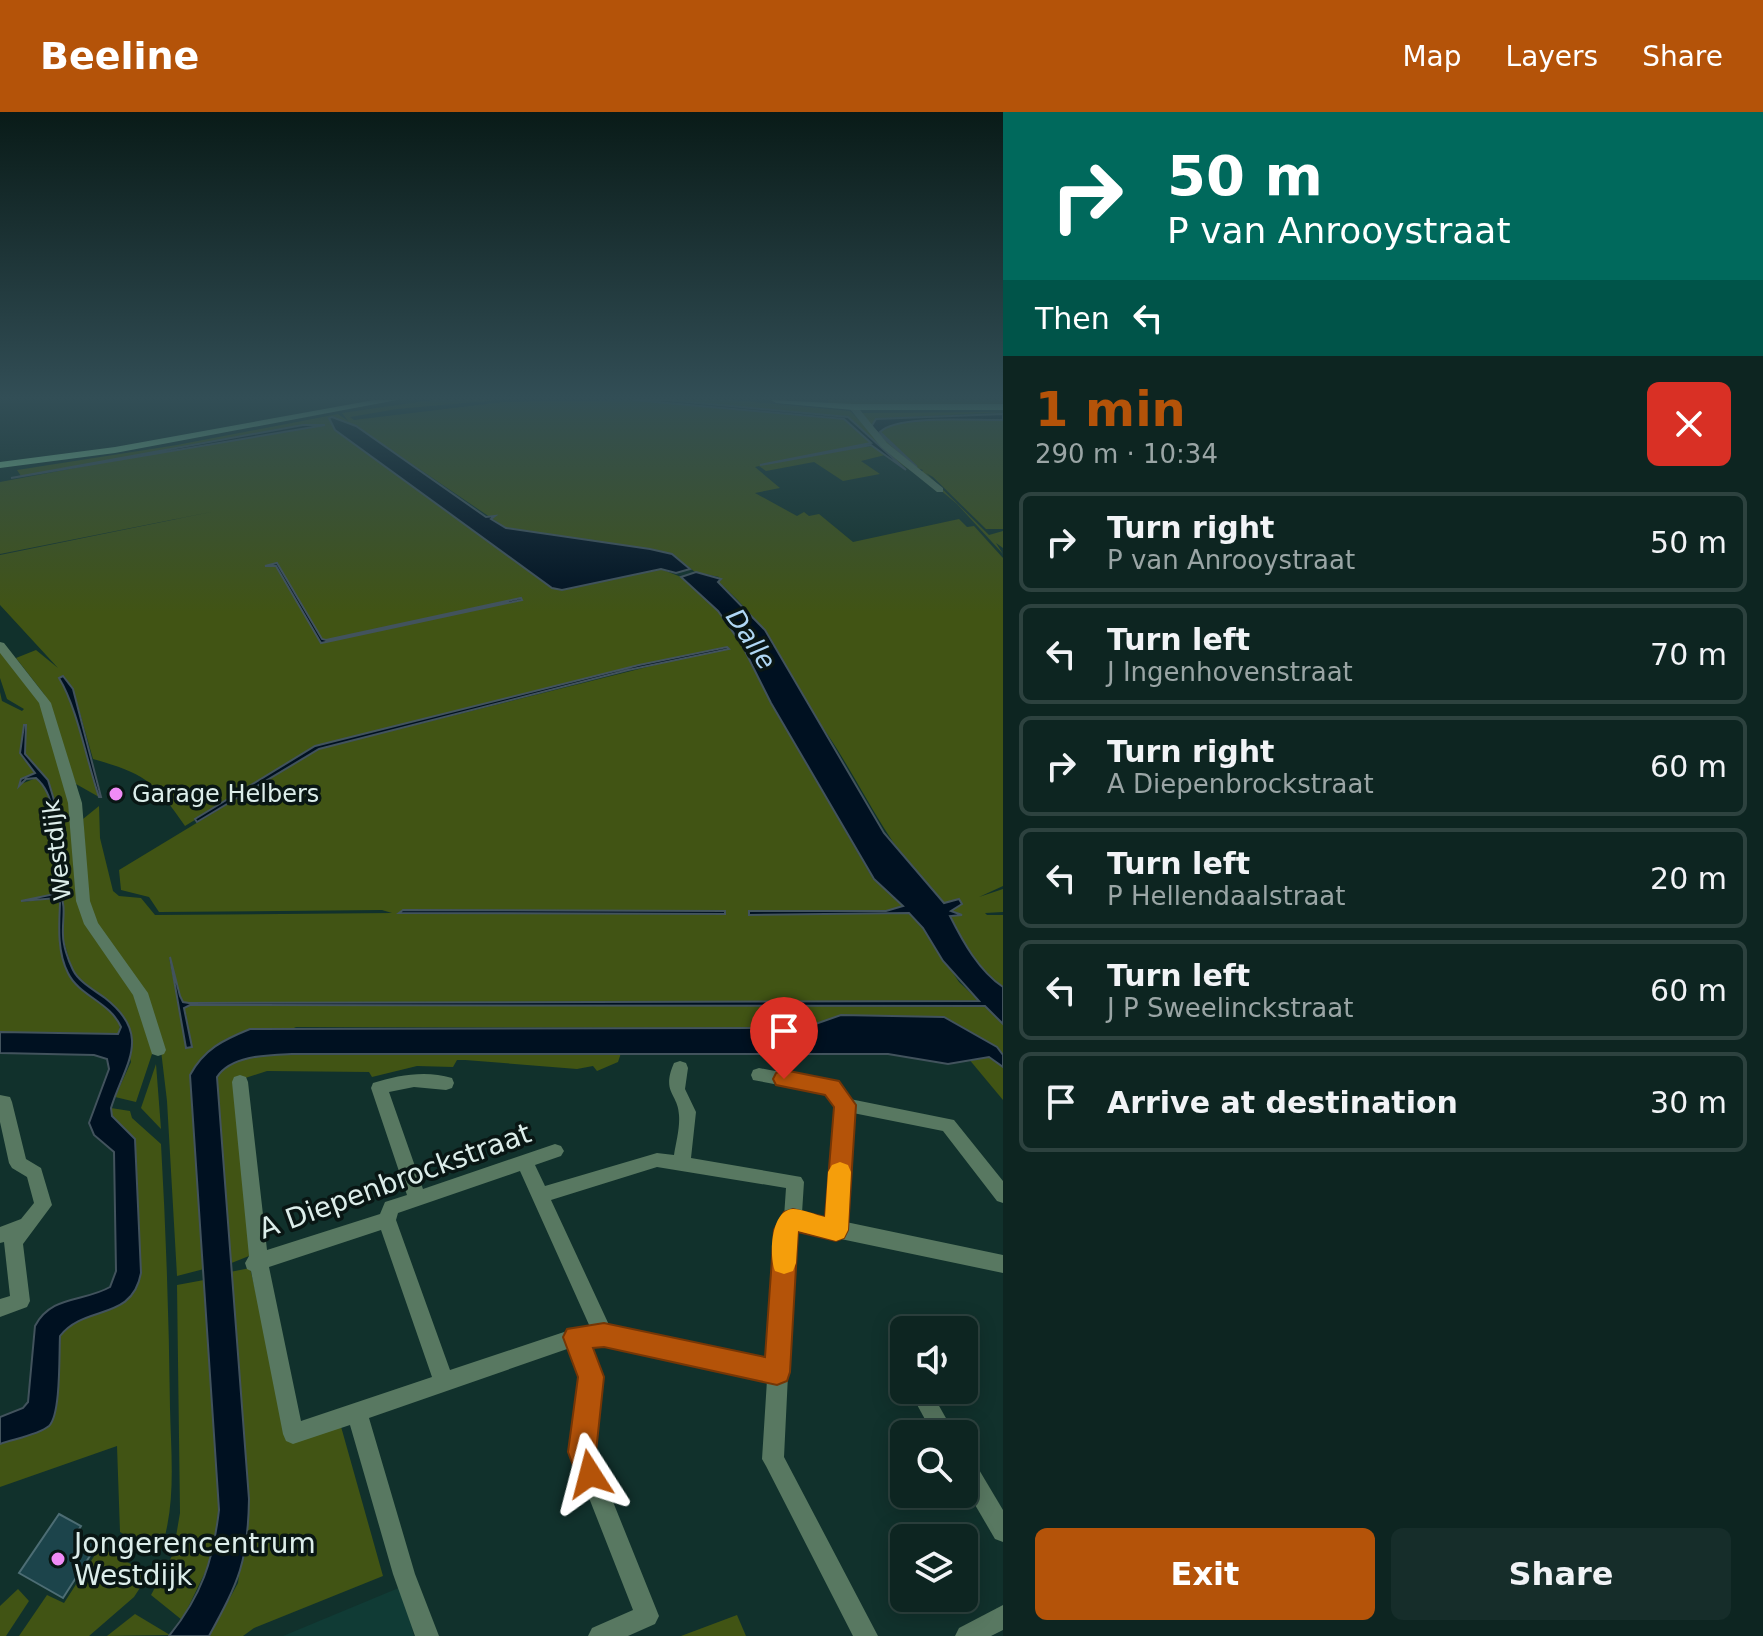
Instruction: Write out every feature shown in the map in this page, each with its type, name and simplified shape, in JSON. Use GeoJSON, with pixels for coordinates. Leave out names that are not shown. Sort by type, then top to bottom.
{"type":"FeatureCollection","features":[{"type":"Feature","properties":{"kind":"street"},"geometry":{"type":"LineString","coordinates":[[917,471],[940,490]]}},
{"type":"Feature","properties":{"kind":"street","name":"Westdijk"},"geometry":{"type":"LineString","coordinates":[[0,645],[45,703],[75,803],[83,901],[91,924],[140,993],[158,1050]]}},
{"type":"Feature","properties":{"kind":"street"},"geometry":{"type":"LineString","coordinates":[[680,1068],[677,1089],[688,1112],[682,1162]]}},
{"type":"Feature","properties":{"kind":"street"},"geometry":{"type":"LineString","coordinates":[[759,1075],[832,1088],[845,1105],[836,1230]]}},
{"type":"Feature","properties":{"kind":"street"},"geometry":{"type":"LineString","coordinates":[[417,1199],[379,1088],[414,1080],[446,1083]]}},
{"type":"Feature","properties":{"kind":"street"},"geometry":{"type":"LineString","coordinates":[[240,1082],[256,1262],[293,1434],[576,1337],[604,1335],[777,1372]]}},
{"type":"Feature","properties":{"kind":"street"},"geometry":{"type":"LineString","coordinates":[[0,1102],[4,1102],[18,1163],[35,1173],[43,1205],[13,1242],[20,1301],[0,1308]]}},
{"type":"Feature","properties":{"kind":"street"},"geometry":{"type":"LineString","coordinates":[[845,1105],[948,1125],[1003,1195]]}},
{"type":"Feature","properties":{"kind":"street","name":"A Diepenbrockstraat"},"geometry":{"type":"LineString","coordinates":[[256,1262],[387,1220],[391,1208],[555,1151]]}},
{"type":"Feature","properties":{"kind":"street"},"geometry":{"type":"LineString","coordinates":[[542,1195],[657,1160],[795,1182],[793,1219],[786,1230],[773,1459],[866,1636]]}},
{"type":"Feature","properties":{"kind":"street"},"geometry":{"type":"LineString","coordinates":[[525,1163],[604,1335]]}},
{"type":"Feature","properties":{"kind":"street"},"geometry":{"type":"LineString","coordinates":[[793,1219],[1003,1264]]}},
{"type":"Feature","properties":{"kind":"street"},"geometry":{"type":"LineString","coordinates":[[387,1220],[444,1383]]}},
{"type":"Feature","properties":{"kind":"street"},"geometry":{"type":"LineString","coordinates":[[0,1235],[29,1224]]}},
{"type":"Feature","properties":{"kind":"street"},"geometry":{"type":"LineString","coordinates":[[576,1337],[591,1377],[582,1452],[647,1616],[600,1636]]}},
{"type":"Feature","properties":{"kind":"street"},"geometry":{"type":"LineString","coordinates":[[357,1412],[404,1574],[427,1636]]}},
{"type":"Feature","properties":{"kind":"street"},"geometry":{"type":"LineString","coordinates":[[978,1489],[1003,1531]]}},
{"type":"Feature","properties":{"kind":"street"},"geometry":{"type":"LineString","coordinates":[[967,1636],[1003,1617]]}},
{"type":"Feature","properties":{"kind":"shaded area"},"geometry":{"type":"Polygon","coordinates":[[[401,1587],[414,1636],[283,1636],[401,1587]]]}},
{"type":"Feature","properties":{"kind":"green space"},"geometry":{"type":"Polygon","coordinates":[[[18,471],[48,471],[21,476],[18,471]]]}},
{"type":"Feature","properties":{"kind":"green space"},"geometry":{"type":"Polygon","coordinates":[[[58,471],[391,471],[552,588],[562,590],[661,569],[681,577],[718,611],[742,645],[771,703],[873,879],[903,906],[886,911],[749,911],[909,913],[923,928],[959,982],[979,1001],[189,1003],[183,1002],[180,996],[169,957],[176,992],[187,1017],[184,1008],[189,1005],[985,1006],[1003,1024],[1003,1055],[997,1047],[944,1017],[841,1015],[804,1028],[296,1027],[190,1075],[204,1269],[177,1276],[167,1101],[160,1042],[89,912],[83,819],[99,806],[100,838],[113,891],[119,896],[141,898],[155,915],[392,913],[382,910],[159,912],[149,897],[121,890],[119,870],[319,749],[727,647],[639,665],[315,746],[185,826],[147,781],[125,769],[93,759],[73,689],[62,676],[59,678],[71,700],[99,797],[76,784],[44,694],[16,658],[36,650],[58,668],[0,605],[0,555],[216,511],[0,554],[0,482],[58,471]],[[724,911],[401,913],[725,914],[724,911]]]}},
{"type":"Feature","properties":{"kind":"green space"},"geometry":{"type":"Polygon","coordinates":[[[422,471],[760,471],[780,488],[755,493],[797,516],[804,512],[809,516],[819,514],[853,542],[959,519],[967,527],[974,526],[1003,558],[1003,886],[979,897],[1003,889],[1003,912],[985,913],[1003,915],[1003,987],[979,964],[950,915],[962,904],[959,899],[944,904],[912,869],[767,637],[750,614],[717,581],[719,577],[695,572],[672,554],[506,528],[422,471]]]}},
{"type":"Feature","properties":{"kind":"green space"},"geometry":{"type":"Polygon","coordinates":[[[828,471],[876,471],[880,474],[843,481],[828,471]]]}},
{"type":"Feature","properties":{"kind":"green space"},"geometry":{"type":"Polygon","coordinates":[[[1003,471],[1003,529],[986,529],[926,473],[989,535],[1003,531],[1003,548],[996,543],[1003,554],[957,504],[920,473],[1003,471]]]}},
{"type":"Feature","properties":{"kind":"green space"},"geometry":{"type":"Polygon","coordinates":[[[0,648],[37,693],[69,790],[81,902],[137,995],[154,1048],[136,1102],[115,1097],[131,1062],[117,1009],[72,969],[63,938],[64,907],[59,893],[22,902],[57,898],[60,903],[59,939],[78,985],[108,1007],[120,1023],[119,1034],[0,1032],[0,692],[2,701],[22,711],[24,709],[7,699],[0,678],[0,648]],[[26,725],[22,757],[35,773],[24,777],[21,784],[36,778],[49,799],[54,826],[55,879],[60,879],[57,810],[40,772],[25,754],[26,725]]]}},
{"type":"Feature","properties":{"kind":"green space"},"geometry":{"type":"Polygon","coordinates":[[[621,1053],[618,1062],[597,1071],[593,1066],[577,1069],[457,1060],[453,1067],[417,1066],[372,1077],[369,1072],[267,1071],[236,1081],[254,1254],[229,1264],[217,1077],[231,1064],[251,1058],[292,1054],[621,1053]]]}},
{"type":"Feature","properties":{"kind":"green space"},"geometry":{"type":"Polygon","coordinates":[[[989,1057],[1003,1067],[1003,1100],[968,1058],[989,1057]]]}},
{"type":"Feature","properties":{"kind":"green space"},"geometry":{"type":"Polygon","coordinates":[[[156,1064],[161,1129],[141,1108],[156,1064]]]}},
{"type":"Feature","properties":{"kind":"green space"},"geometry":{"type":"Polygon","coordinates":[[[111,1108],[130,1111],[132,1118],[161,1144],[172,1482],[165,1537],[159,1554],[120,1532],[117,1446],[0,1487],[0,1444],[48,1427],[56,1403],[60,1336],[70,1326],[128,1299],[141,1273],[135,1139],[112,1116],[111,1108]]]}},
{"type":"Feature","properties":{"kind":"green space"},"geometry":{"type":"Polygon","coordinates":[[[250,1268],[289,1428],[340,1423],[383,1576],[254,1628],[243,1636],[209,1636],[238,1583],[249,1499],[230,1272],[250,1268]]]}},
{"type":"Feature","properties":{"kind":"green space"},"geometry":{"type":"Polygon","coordinates":[[[204,1280],[219,1510],[213,1556],[182,1620],[151,1595],[173,1554],[180,1513],[177,1285],[204,1280]]]}},
{"type":"Feature","properties":{"kind":"green space"},"geometry":{"type":"Polygon","coordinates":[[[100,1547],[149,1574],[134,1597],[89,1636],[19,1636],[47,1595],[64,1603],[100,1547]]]}},
{"type":"Feature","properties":{"kind":"green space"},"geometry":{"type":"Polygon","coordinates":[[[18,1589],[29,1601],[6,1636],[0,1636],[0,1606],[18,1589]]]}},
{"type":"Feature","properties":{"kind":"green space"},"geometry":{"type":"Polygon","coordinates":[[[135,1614],[170,1635],[107,1636],[135,1614]]]}},
{"type":"Feature","properties":{"kind":"green space"},"geometry":{"type":"Polygon","coordinates":[[[737,1615],[746,1636],[681,1636],[737,1615]]]}},
{"type":"Feature","properties":{"kind":"water"},"geometry":{"type":"Polygon","coordinates":[[[391,471],[420,471],[486,517],[495,516],[491,519],[506,528],[650,549],[672,554],[690,569],[676,573],[661,569],[562,590],[552,588],[391,471]]]}},
{"type":"Feature","properties":{"kind":"water"},"geometry":{"type":"Polygon","coordinates":[[[277,563],[322,639],[326,640],[522,600],[321,643],[276,566],[265,566],[277,563]]]}},
{"type":"Feature","properties":{"kind":"water","name":"Dalle"},"geometry":{"type":"Polygon","coordinates":[[[696,572],[721,579],[718,582],[765,630],[884,833],[944,903],[959,899],[962,904],[951,911],[962,915],[950,916],[979,964],[1003,987],[1003,1024],[985,1006],[190,1005],[184,1008],[192,1047],[186,1048],[170,957],[180,996],[183,1002],[189,1003],[979,1001],[943,961],[923,928],[909,913],[749,915],[749,911],[886,911],[903,906],[874,879],[771,703],[742,645],[718,611],[681,577],[696,572]]]}},
{"type":"Feature","properties":{"kind":"water"},"geometry":{"type":"Polygon","coordinates":[[[729,649],[628,670],[319,749],[197,822],[195,819],[315,746],[639,665],[729,649]]]}},
{"type":"Feature","properties":{"kind":"water"},"geometry":{"type":"Polygon","coordinates":[[[63,676],[73,689],[101,797],[71,704],[59,678],[63,676]]]}},
{"type":"Feature","properties":{"kind":"water"},"geometry":{"type":"Polygon","coordinates":[[[24,725],[25,754],[48,780],[57,810],[60,879],[55,880],[50,799],[36,778],[26,779],[19,786],[21,779],[35,773],[20,753],[24,725]]]}},
{"type":"Feature","properties":{"kind":"water"},"geometry":{"type":"Polygon","coordinates":[[[59,893],[64,908],[64,943],[73,970],[120,1012],[132,1038],[128,1064],[111,1108],[112,1116],[135,1139],[141,1273],[128,1299],[70,1326],[60,1336],[56,1410],[49,1426],[0,1444],[0,1417],[23,1408],[28,1402],[35,1326],[42,1316],[59,1304],[110,1287],[116,1271],[114,1152],[94,1135],[89,1123],[109,1069],[107,1059],[94,1055],[0,1053],[0,1032],[118,1034],[121,1027],[110,1011],[79,988],[64,965],[60,947],[60,903],[57,898],[21,901],[59,893]]]}},
{"type":"Feature","properties":{"kind":"water"},"geometry":{"type":"Polygon","coordinates":[[[403,910],[725,911],[725,914],[399,913],[403,910]]]}},
{"type":"Feature","properties":{"kind":"water"},"geometry":{"type":"Polygon","coordinates":[[[841,1015],[944,1017],[997,1047],[1003,1055],[1003,1067],[989,1057],[948,1064],[888,1054],[292,1054],[241,1060],[223,1070],[217,1077],[249,1499],[247,1539],[235,1585],[209,1636],[169,1636],[190,1606],[204,1577],[219,1510],[190,1075],[208,1052],[250,1029],[804,1028],[841,1015]]]}},
{"type":"Feature","properties":{"kind":"building","name":"Jongerencentrum Westdijk"},"geometry":{"type":"Polygon","coordinates":[[[59,1514],[81,1526],[76,1534],[97,1545],[63,1598],[19,1573],[59,1514]]]}},
{"type":"Feature","properties":{"kind":"slow traffic"},"geometry":{"type":"LineString","coordinates":[[784,1263],[786,1230],[793,1219],[836,1230],[840,1172]]}},
{"type":"Feature","properties":{"kind":"place","name":"Garage Helbers"},"geometry":{"type":"Point","coordinates":[116,794]}},
{"type":"Feature","properties":{"kind":"place","name":"Jongerencentrum Westdijk"},"geometry":{"type":"Point","coordinates":[58,1559]}},
{"type":"Feature","properties":{"kind":"route"},"geometry":{"type":"LineString","coordinates":[[590,1474],[582,1452],[591,1377],[576,1337],[604,1335],[777,1372],[786,1230],[793,1219],[836,1230],[845,1105],[832,1088],[784,1079]]}}]}
